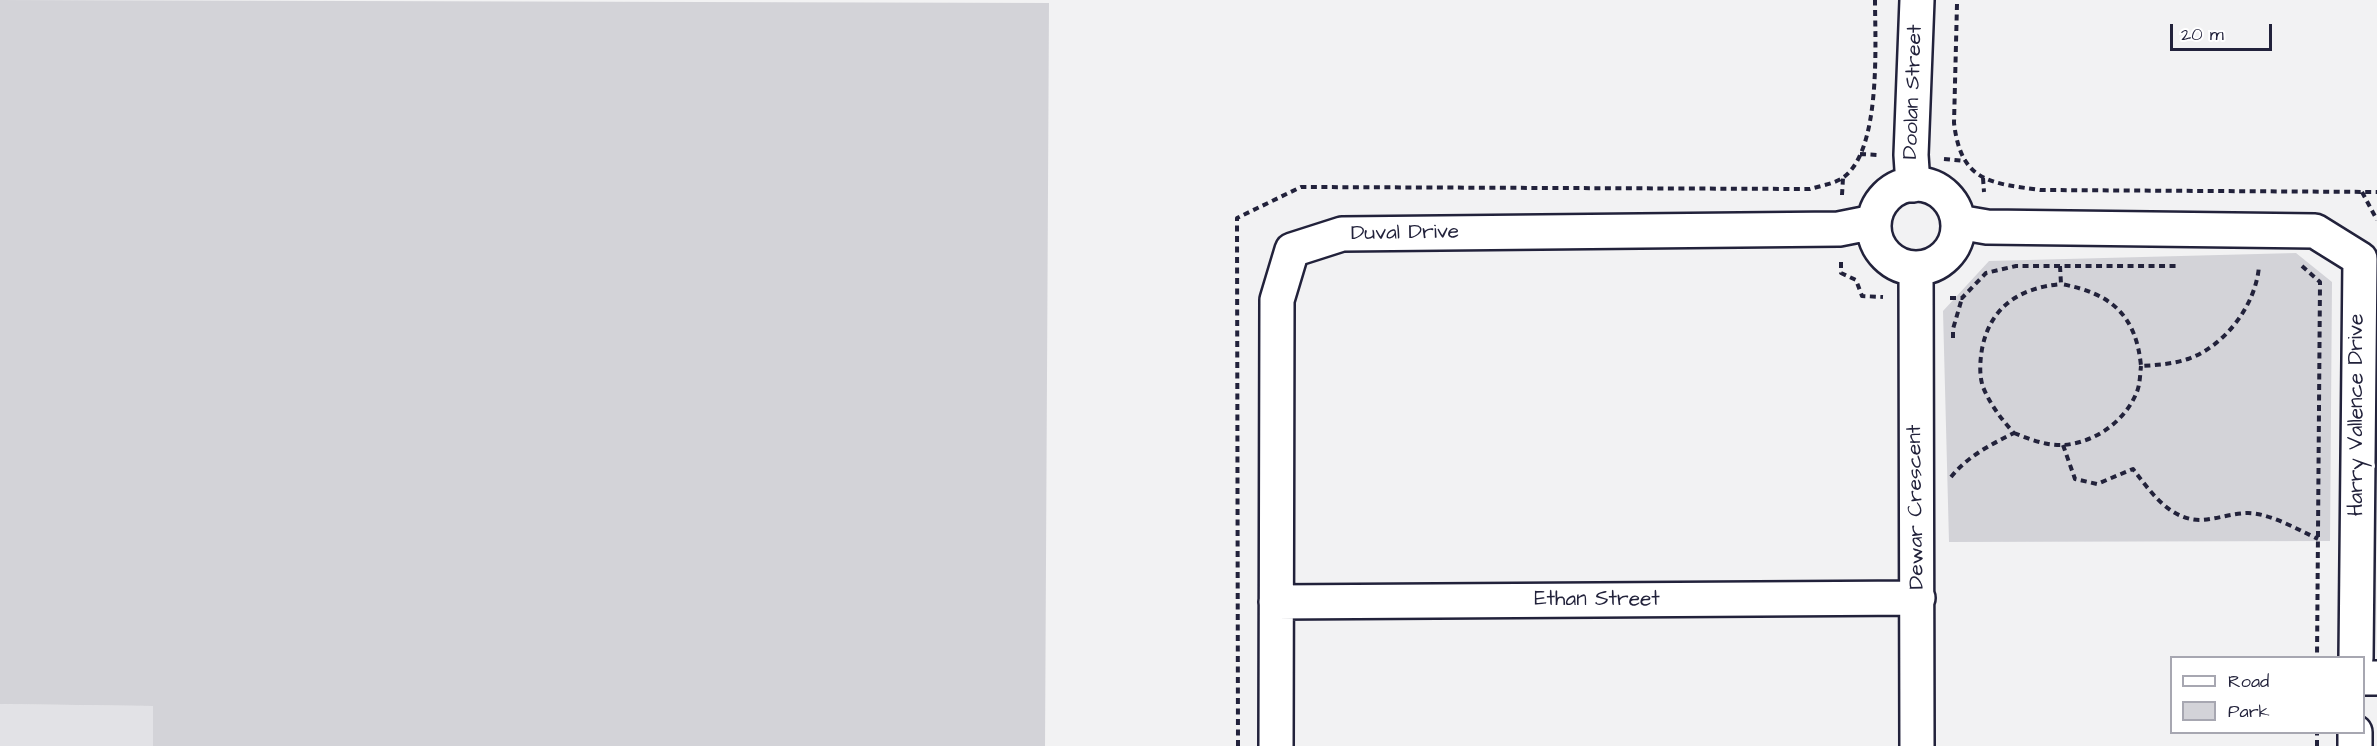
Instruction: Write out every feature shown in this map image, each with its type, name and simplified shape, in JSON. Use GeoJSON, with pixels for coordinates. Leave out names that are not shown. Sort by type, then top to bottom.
{"type":"FeatureCollection","features":[{"type":"Feature","properties":{"kind":"street","name":"Doolan Street"},"geometry":{"type":"LineString","coordinates":[[1913,185],[1911,155],[1917,0]]}},
{"type":"Feature","properties":{"kind":"street"},"geometry":{"type":"LineString","coordinates":[[1913,185],[1928,186],[1941,192],[1955,210],[1958,222],[1957,236],[1948,254],[1915,283],[1902,266],[1882,251],[1875,238],[1874,222],[1878,208],[1889,194],[1901,187],[1913,185]]}},
{"type":"Feature","properties":{"kind":"street","name":"Duval Drive"},"geometry":{"type":"LineString","coordinates":[[1276,746],[1277,300],[1292,250],[1341,234],[1839,230],[1874,222]]}},
{"type":"Feature","properties":{"kind":"street","name":"Harry Vallence Drive"},"geometry":{"type":"LineString","coordinates":[[1958,222],[1987,227],[2315,231],[2368,256],[2356,656]]}},
{"type":"Feature","properties":{"kind":"street","name":"Dewar Crescent"},"geometry":{"type":"LineString","coordinates":[[1915,283],[1917,746]]}},
{"type":"Feature","properties":{"kind":"street","name":"Ethan Street"},"geometry":{"type":"LineString","coordinates":[[1276,602],[1918,598]]}},
{"type":"Feature","properties":{"kind":"path"},"geometry":{"type":"LineString","coordinates":[[1875,0],[1875,97],[1862,149],[1843,178],[1839,230],[1841,273],[1856,280],[1862,296],[1915,283],[1962,298],[1986,273],[2016,266],[2188,266]]}},
{"type":"Feature","properties":{"kind":"path"},"geometry":{"type":"LineString","coordinates":[[1957,4],[1956,141],[1966,161],[1978,176],[1995,183],[2040,190],[2377,192]]}},
{"type":"Feature","properties":{"kind":"path"},"geometry":{"type":"LineString","coordinates":[[1238,746],[1237,218],[1301,187],[1810,189],[1843,178]]}},
{"type":"Feature","properties":{"kind":"path"},"geometry":{"type":"LineString","coordinates":[[2362,192],[2377,220]]}},
{"type":"Feature","properties":{"kind":"path"},"geometry":{"type":"LineString","coordinates":[[2060,266],[2061,284]]}},
{"type":"Feature","properties":{"kind":"path"},"geometry":{"type":"LineString","coordinates":[[2141,366],[2167,364],[2188,358],[2207,349],[2224,336],[2251,298],[2258,281],[2259,266],[2270,266]]}},
{"type":"Feature","properties":{"kind":"path"},"geometry":{"type":"LineString","coordinates":[[2292,266],[2303,266],[2320,282],[2317,656]]}},
{"type":"Feature","properties":{"kind":"path"},"geometry":{"type":"LineString","coordinates":[[2061,284],[2085,288],[2100,295],[2115,307],[2136,336],[2141,366],[2137,393],[2111,428],[2086,440],[2063,445],[2033,441],[2014,433],[2001,419],[1982,384],[1980,369],[1986,332],[1996,311],[2027,290],[2041,285],[2061,284]]}},
{"type":"Feature","properties":{"kind":"path"},"geometry":{"type":"LineString","coordinates":[[1949,479],[1961,465],[1979,451],[2014,433]]}},
{"type":"Feature","properties":{"kind":"path"},"geometry":{"type":"LineString","coordinates":[[2063,445],[2075,478],[2097,484],[2133,469],[2158,500],[2179,515],[2199,520],[2250,513],[2282,522],[2318,539]]}},
{"type":"Feature","properties":{"kind":"shaded area"},"geometry":{"type":"Polygon","coordinates":[[[0,704],[153,706],[153,746],[0,746],[0,704]]]}},
{"type":"Feature","properties":{"kind":"green space"},"geometry":{"type":"Polygon","coordinates":[[[0,0],[1049,3],[1045,746],[153,746],[153,706],[0,704],[0,0]]]}},
{"type":"Feature","properties":{"kind":"green space"},"geometry":{"type":"Polygon","coordinates":[[[2296,253],[2332,282],[2330,541],[1949,542],[1943,311],[1989,261],[2296,253]]]}}]}
